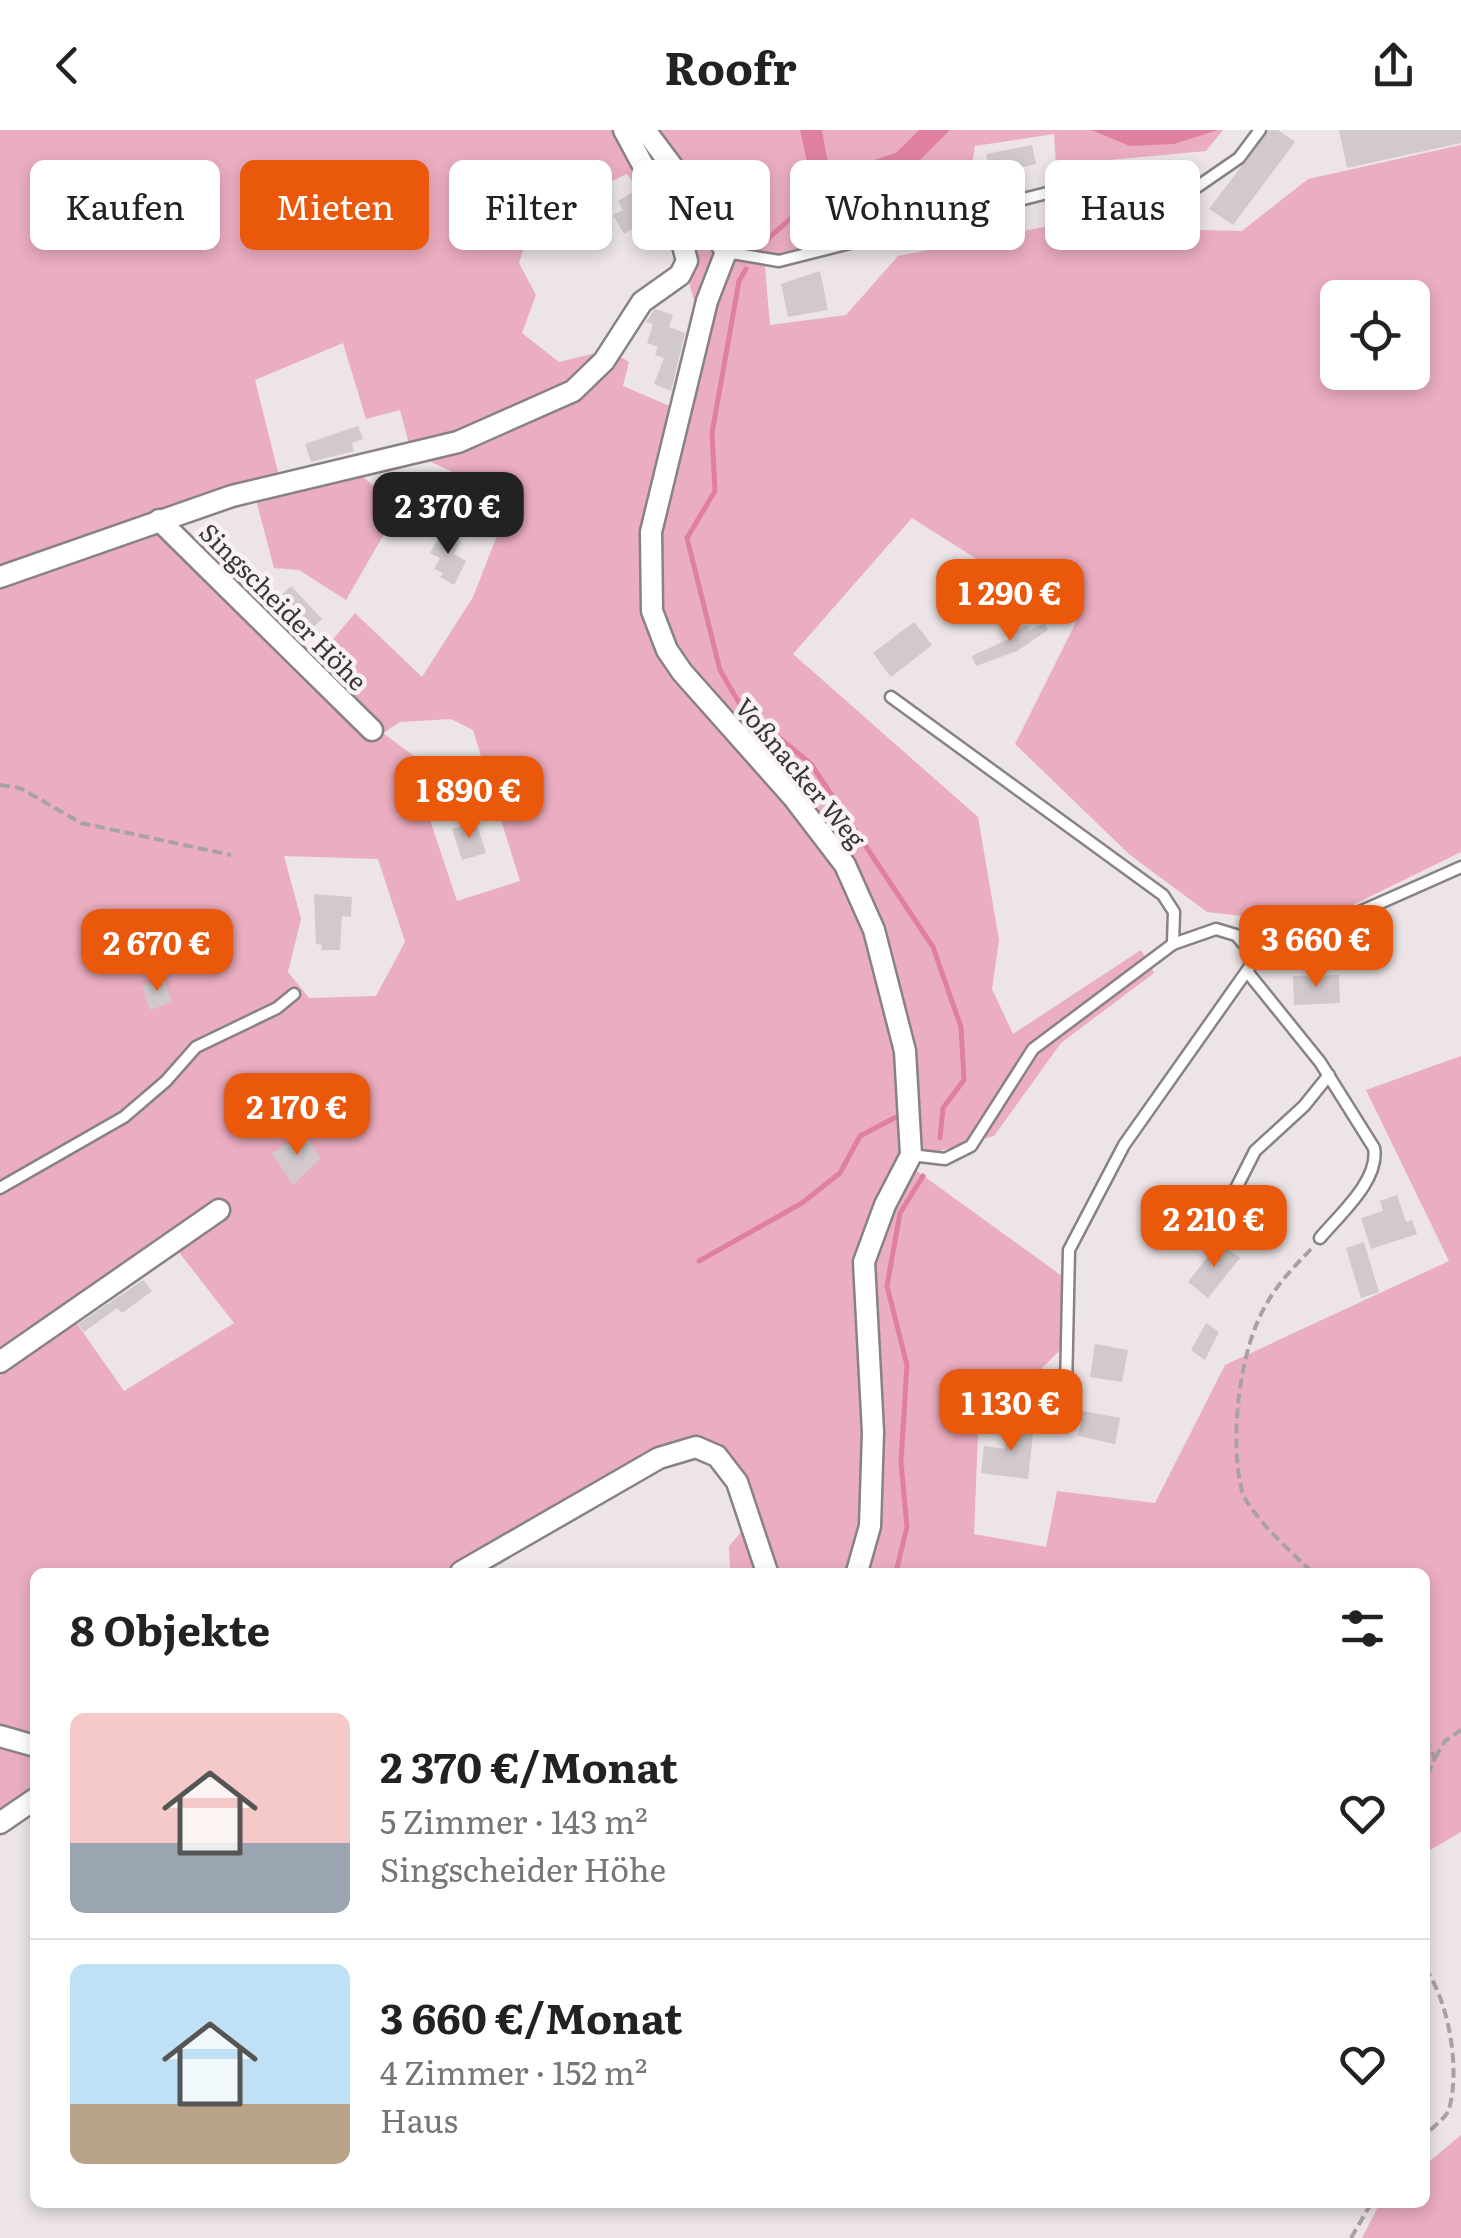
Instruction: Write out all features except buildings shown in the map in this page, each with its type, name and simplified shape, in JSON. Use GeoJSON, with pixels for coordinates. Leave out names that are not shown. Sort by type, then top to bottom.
{"type":"FeatureCollection","features":[{"type":"Feature","properties":{"kind":"street","name":"Singscheider Höhe"},"geometry":{"type":"LineString","coordinates":[[0,577],[232,496],[458,442],[544,406],[581,385],[604,361],[642,302],[680,275],[687,261],[680,234],[624,130]]}},
{"type":"Feature","properties":{"kind":"street"},"geometry":{"type":"LineString","coordinates":[[645,130],[687,186],[726,252]]}},
{"type":"Feature","properties":{"kind":"street","name":"Voßnacker Weg"},"geometry":{"type":"LineString","coordinates":[[726,252],[706,301],[651,532],[652,611],[667,650],[682,672],[810,818],[861,895],[905,1051],[911,1155],[879,1219],[864,1262],[864,1314],[873,1363],[873,1432],[870,1526],[858,1568]]}},
{"type":"Feature","properties":{"kind":"street","name":"Singscheider Höhe"},"geometry":{"type":"LineString","coordinates":[[159,520],[372,730]]}},
{"type":"Feature","properties":{"kind":"street"},"geometry":{"type":"LineString","coordinates":[[0,1362],[219,1210]]}},
{"type":"Feature","properties":{"kind":"street"},"geometry":{"type":"LineString","coordinates":[[468,1568],[659,1458],[696,1447],[717,1456],[737,1482],[766,1568]]}},
{"type":"Feature","properties":{"kind":"street"},"geometry":{"type":"LineString","coordinates":[[0,1736],[30,1745]]}},
{"type":"Feature","properties":{"kind":"street"},"geometry":{"type":"LineString","coordinates":[[0,1823],[30,1802]]}},
{"type":"Feature","properties":{"kind":"lane"},"geometry":{"type":"LineString","coordinates":[[726,252],[780,261],[1055,191],[1194,189],[1239,158],[1260,130]]}},
{"type":"Feature","properties":{"kind":"lane"},"geometry":{"type":"LineString","coordinates":[[892,697],[1163,895],[1174,912],[1173,944]]}},
{"type":"Feature","properties":{"kind":"lane"},"geometry":{"type":"LineString","coordinates":[[1066,1389],[1068,1250],[1124,1145],[1249,974],[1256,958],[1461,867]]}},
{"type":"Feature","properties":{"kind":"lane"},"geometry":{"type":"LineString","coordinates":[[911,1155],[946,1159],[971,1146],[1033,1049],[1173,944],[1216,929],[1236,935],[1256,958]]}},
{"type":"Feature","properties":{"kind":"lane"},"geometry":{"type":"LineString","coordinates":[[1249,974],[1329,1075],[1369,1139],[1376,1160],[1368,1178],[1320,1238]]}},
{"type":"Feature","properties":{"kind":"lane"},"geometry":{"type":"LineString","coordinates":[[0,1188],[124,1117],[166,1081],[196,1047],[277,1008],[294,994]]}},
{"type":"Feature","properties":{"kind":"lane"},"geometry":{"type":"LineString","coordinates":[[1217,1226],[1255,1151],[1318,1092],[1329,1075]]}},
{"type":"Feature","properties":{"kind":"path"},"geometry":{"type":"LineString","coordinates":[[0,785],[20,788],[81,824],[231,855]]}},
{"type":"Feature","properties":{"kind":"path"},"geometry":{"type":"LineString","coordinates":[[1308,1568],[1242,1494],[1238,1413],[1248,1348],[1264,1306],[1320,1238]]}},
{"type":"Feature","properties":{"kind":"path"},"geometry":{"type":"LineString","coordinates":[[1430,1769],[1446,1740],[1461,1730]]}},
{"type":"Feature","properties":{"kind":"path"},"geometry":{"type":"LineString","coordinates":[[1430,1748],[1435,1758]]}},
{"type":"Feature","properties":{"kind":"path"},"geometry":{"type":"LineString","coordinates":[[1430,1977],[1446,2007],[1459,2054],[1458,2089],[1450,2111],[1430,2130]]}},
{"type":"Feature","properties":{"kind":"path"},"geometry":{"type":"LineString","coordinates":[[1450,2111],[1461,2114]]}},
{"type":"Feature","properties":{"kind":"path"},"geometry":{"type":"LineString","coordinates":[[1351,2238],[1368,2208]]}},
{"type":"Feature","properties":{"kind":"shaded area"},"geometry":{"type":"Polygon","coordinates":[[[0,130],[800,130],[807,160],[790,160],[790,250],[803,250],[764,256],[770,325],[846,315],[898,256],[928,250],[1025,250],[1025,231],[1045,227],[1045,250],[1200,250],[1200,230],[1242,231],[1308,179],[1461,145],[1461,852],[1271,945],[1243,916],[1207,912],[1130,855],[1015,744],[1076,622],[912,518],[793,654],[978,817],[999,940],[992,989],[1013,1034],[1141,950],[1154,973],[1061,1043],[994,1136],[903,1161],[1066,1279],[1064,1346],[978,1433],[974,1534],[1046,1547],[1057,1491],[1155,1503],[1225,1365],[1449,1261],[1366,1090],[1461,1056],[1461,1832],[1430,1850],[1430,1568],[730,1568],[729,1546],[756,1515],[704,1446],[460,1568],[30,1568],[30,1739],[0,1730],[0,130]],[[449,160],[449,250],[523,250],[519,263],[536,295],[522,333],[559,362],[608,350],[629,362],[623,386],[679,410],[700,321],[679,250],[770,250],[770,160],[632,160],[632,181],[627,174],[612,181],[612,160],[449,160]],[[343,343],[255,380],[280,480],[356,462],[362,476],[399,508],[346,600],[299,570],[274,568],[255,496],[178,524],[312,664],[355,613],[422,677],[473,597],[511,500],[421,457],[413,459],[400,410],[366,419],[343,343]],[[451,719],[400,722],[383,733],[442,777],[427,811],[457,901],[520,881],[473,730],[451,719]],[[284,856],[301,919],[288,972],[309,998],[376,996],[405,942],[378,859],[284,856]],[[164,1233],[64,1305],[124,1391],[234,1323],[164,1233]]]}},
{"type":"Feature","properties":{"kind":"shaded area"},"geometry":{"type":"Polygon","coordinates":[[[800,130],[822,130],[828,160],[807,160],[800,130]]]}},
{"type":"Feature","properties":{"kind":"shaded area"},"geometry":{"type":"Polygon","coordinates":[[[822,130],[1223,130],[1206,151],[1110,160],[1056,160],[1054,134],[975,146],[973,160],[828,160],[822,130]]]}},
{"type":"Feature","properties":{"kind":"shaded area"},"geometry":{"type":"Polygon","coordinates":[[[919,130],[950,130],[920,160],[874,160],[896,153],[919,130]]]}},
{"type":"Feature","properties":{"kind":"shaded area"},"geometry":{"type":"Polygon","coordinates":[[[1091,130],[1218,130],[1174,144],[1130,146],[1091,130]]]}},
{"type":"Feature","properties":{"kind":"shaded area"},"geometry":{"type":"Polygon","coordinates":[[[0,1741],[30,1750],[30,1796],[0,1818],[0,1741]]]}},
{"type":"Feature","properties":{"kind":"shaded area"},"geometry":{"type":"Polygon","coordinates":[[[1461,2135],[1461,2238],[1362,2238],[1377,2208],[1430,2208],[1430,2161],[1461,2135]]]}},
{"type":"Feature","properties":{"kind":"waterway"},"geometry":{"type":"LineString","coordinates":[[770,237],[790,219]]}},
{"type":"Feature","properties":{"kind":"waterway"},"geometry":{"type":"LineString","coordinates":[[746,269],[739,281],[712,433],[715,491],[687,538],[720,670],[741,706],[811,764],[933,947],[961,1027],[964,1080],[943,1108],[940,1138]]}},
{"type":"Feature","properties":{"kind":"waterway"},"geometry":{"type":"LineString","coordinates":[[699,1261],[802,1203],[840,1173],[860,1136],[900,1115]]}},
{"type":"Feature","properties":{"kind":"waterway"},"geometry":{"type":"LineString","coordinates":[[897,1568],[907,1527],[901,1462],[907,1365],[887,1286],[900,1213],[923,1176]]}}]}
